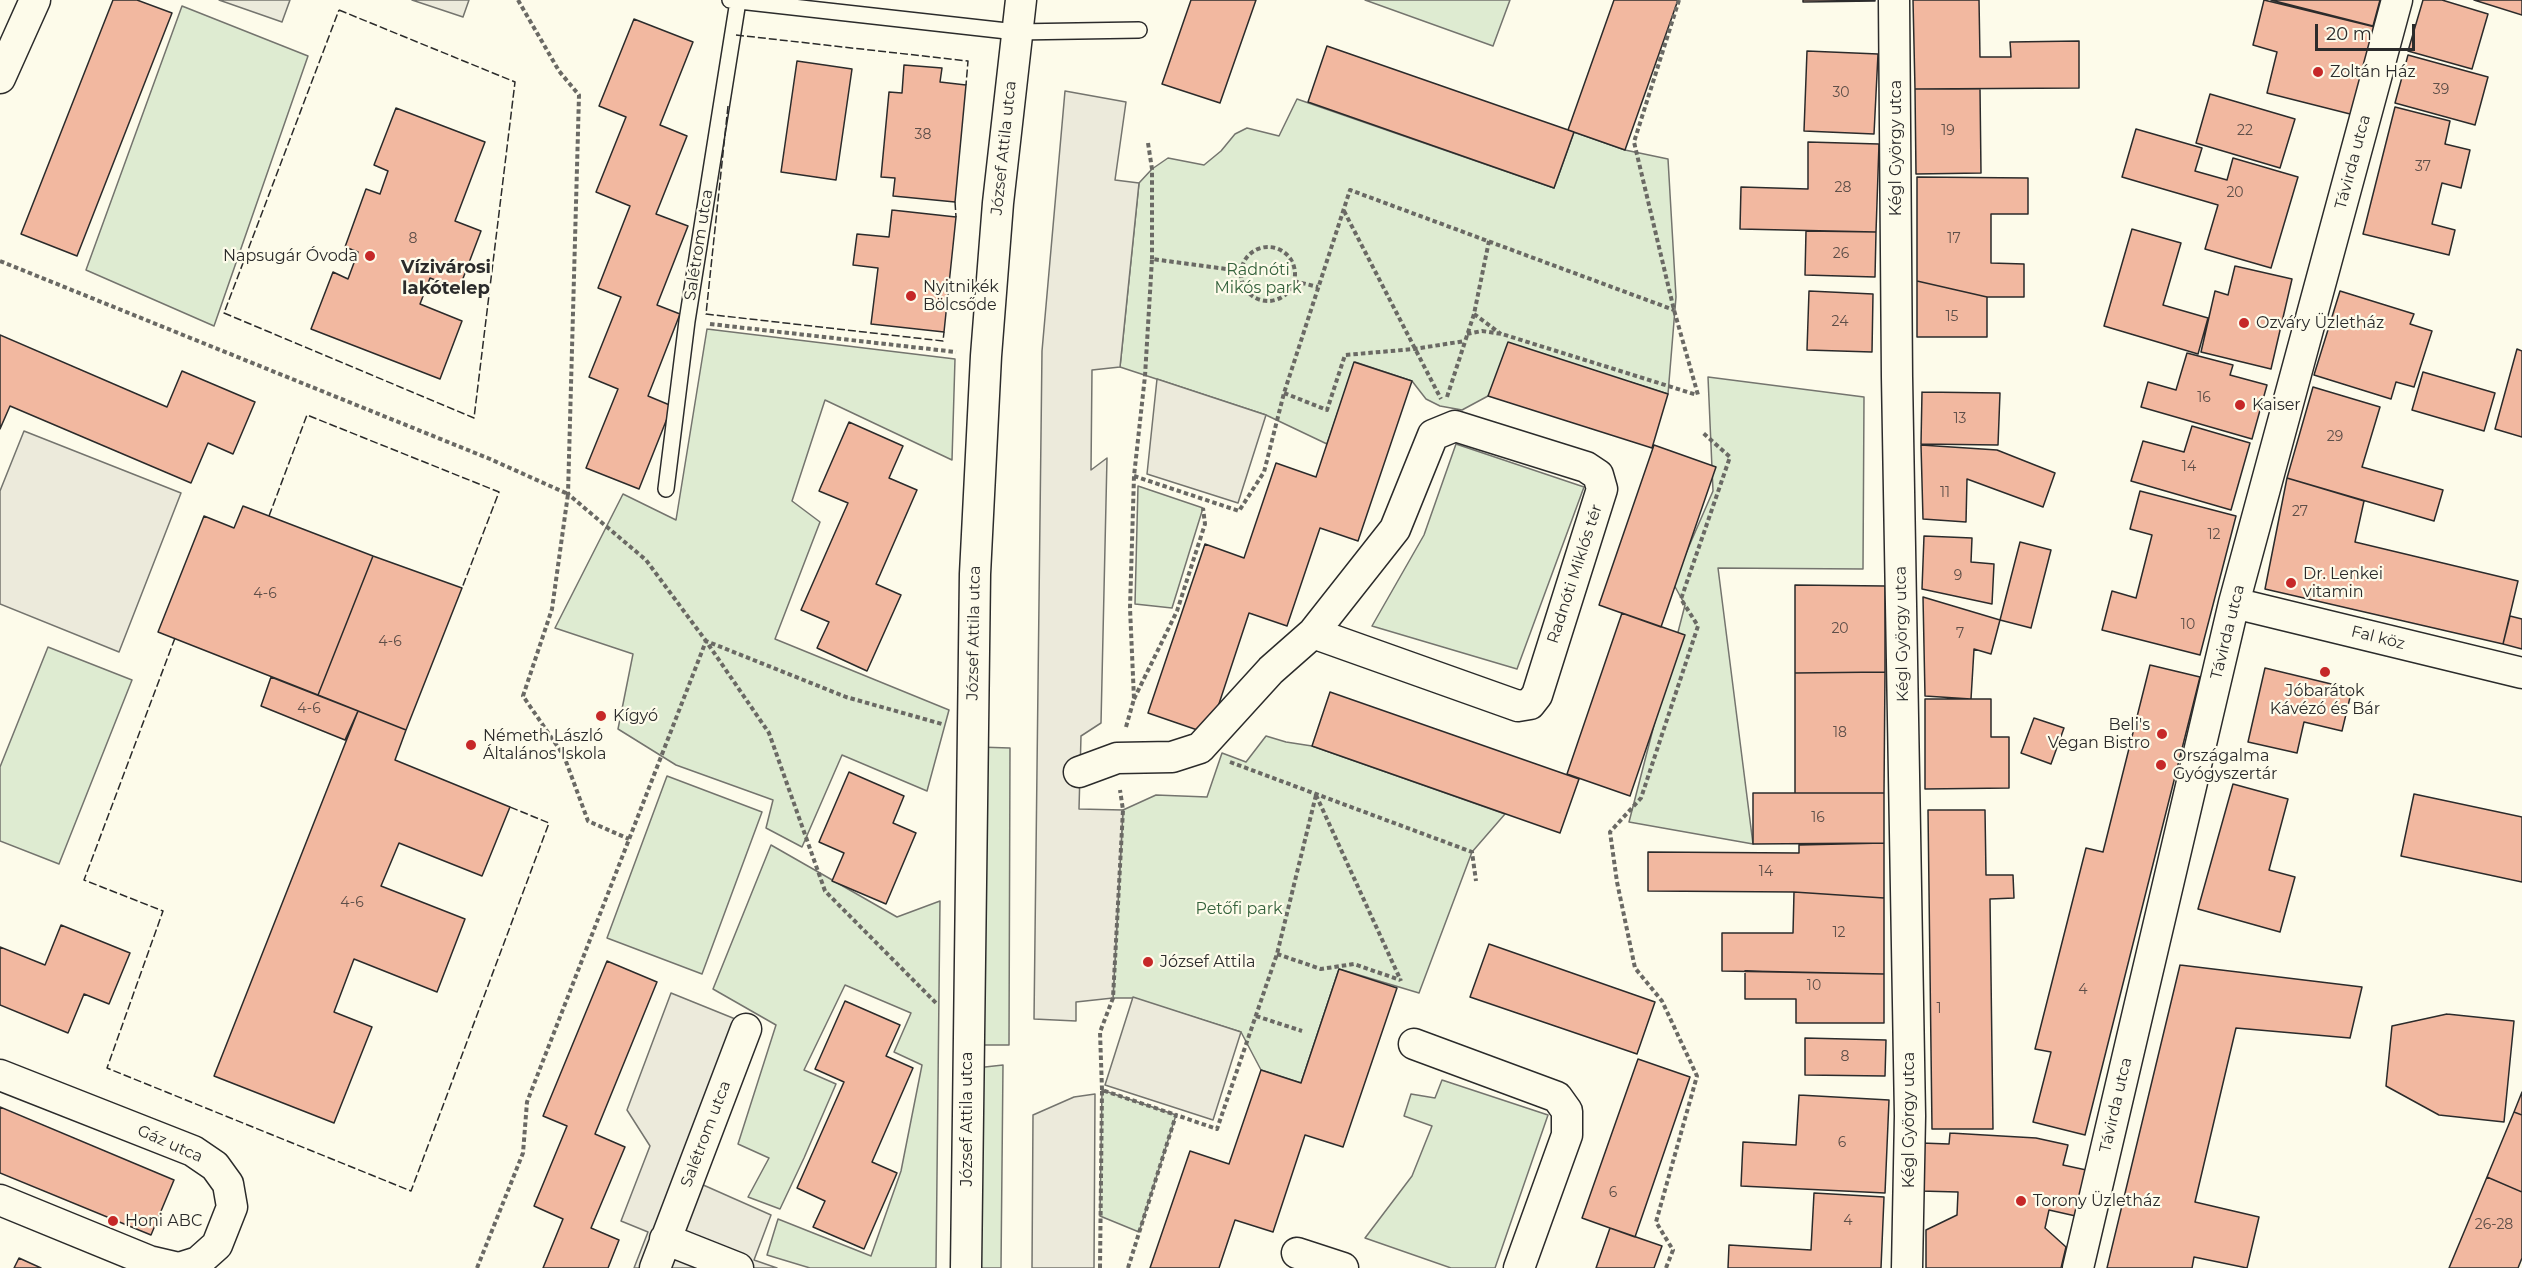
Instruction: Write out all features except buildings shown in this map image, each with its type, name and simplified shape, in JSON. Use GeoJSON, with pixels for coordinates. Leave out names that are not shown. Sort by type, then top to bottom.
{"type":"FeatureCollection","features":[{"type":"Feature","properties":{"kind":"street"},"geometry":{"type":"LineString","coordinates":[[0,78],[35,0]]}},
{"type":"Feature","properties":{"kind":"street","name":"József Attila utca"},"geometry":{"type":"LineString","coordinates":[[966,1268],[971,729],[975,574],[986,356],[998,203],[1021,0]]}},
{"type":"Feature","properties":{"kind":"street","name":"Kégl György utca"},"geometry":{"type":"LineString","coordinates":[[1894,0],[1910,1116],[1907,1268]]}},
{"type":"Feature","properties":{"kind":"street","name":"Távirda utca"},"geometry":{"type":"LineString","coordinates":[[2078,1268],[2234,603],[2397,0]]}},
{"type":"Feature","properties":{"kind":"street","name":"Radnóti Miklós tér"},"geometry":{"type":"LineString","coordinates":[[1079,772],[1117,758],[1172,757],[1200,748],[1271,670],[1313,633],[1395,529],[1433,435],[1455,426],[1586,467],[1598,475],[1602,489],[1537,695],[1530,704],[1518,706],[1313,633]]}},
{"type":"Feature","properties":{"kind":"street","name":"Fal köz"},"geometry":{"type":"LineString","coordinates":[[2234,603],[2522,673]]}},
{"type":"Feature","properties":{"kind":"street","name":"Salétrom utca"},"geometry":{"type":"LineString","coordinates":[[655,1268],[746,1029]]}},
{"type":"Feature","properties":{"kind":"street"},"geometry":{"type":"LineString","coordinates":[[1414,1044],[1557,1097],[1567,1111],[1567,1135],[1519,1268]]}},
{"type":"Feature","properties":{"kind":"street","name":"Gáz utca"},"geometry":{"type":"LineString","coordinates":[[0,1075],[193,1151],[215,1166],[228,1184],[232,1207],[218,1245],[198,1262],[178,1268],[149,1261],[0,1200]]}},
{"type":"Feature","properties":{"kind":"street"},"geometry":{"type":"LineString","coordinates":[[665,1239],[738,1268]]}},
{"type":"Feature","properties":{"kind":"street"},"geometry":{"type":"LineString","coordinates":[[1297,1253],[1342,1268]]}},
{"type":"Feature","properties":{"kind":"lane"},"geometry":{"type":"LineString","coordinates":[[734,0],[1016,32],[1139,30]]}},
{"type":"Feature","properties":{"kind":"lane","name":"Salétrom utca"},"geometry":{"type":"LineString","coordinates":[[666,489],[687,321],[734,0]]}},
{"type":"Feature","properties":{"kind":"path"},"geometry":{"type":"LineString","coordinates":[[518,0],[559,71],[579,95],[568,494],[552,609],[523,696],[564,756],[588,821],[629,839]]}},
{"type":"Feature","properties":{"kind":"path"},"geometry":{"type":"LineString","coordinates":[[1467,334],[1482,331],[1502,334],[1698,395],[1674,310],[1634,142],[1679,0]]}},
{"type":"Feature","properties":{"kind":"path"},"geometry":{"type":"LineString","coordinates":[[1134,699],[1130,608],[1134,476],[1145,376],[1152,260],[1152,169],[1148,143]]}},
{"type":"Feature","properties":{"kind":"path"},"geometry":{"type":"LineString","coordinates":[[1134,476],[1239,511],[1264,472],[1284,393],[1350,190],[1674,310]]}},
{"type":"Feature","properties":{"kind":"path"},"geometry":{"type":"LineString","coordinates":[[1344,210],[1444,405],[1474,314],[1489,241]]}},
{"type":"Feature","properties":{"kind":"path"},"geometry":{"type":"LineString","coordinates":[[1264,246],[1279,248],[1290,258],[1297,269],[1294,281],[1285,296],[1269,302],[1254,298],[1245,288],[1241,271],[1242,263],[1264,246]]}},
{"type":"Feature","properties":{"kind":"path"},"geometry":{"type":"LineString","coordinates":[[1152,260],[1241,271]]}},
{"type":"Feature","properties":{"kind":"path"},"geometry":{"type":"LineString","coordinates":[[0,261],[479,455],[568,494],[646,560],[705,641],[769,733],[825,891],[938,1006]]}},
{"type":"Feature","properties":{"kind":"path"},"geometry":{"type":"LineString","coordinates":[[1294,281],[1317,287]]}},
{"type":"Feature","properties":{"kind":"path"},"geometry":{"type":"LineString","coordinates":[[1474,314],[1502,334]]}},
{"type":"Feature","properties":{"kind":"path"},"geometry":{"type":"LineString","coordinates":[[687,321],[962,353]]}},
{"type":"Feature","properties":{"kind":"path"},"geometry":{"type":"LineString","coordinates":[[1284,393],[1327,410],[1345,355],[1414,350],[1465,341]]}},
{"type":"Feature","properties":{"kind":"path"},"geometry":{"type":"LineString","coordinates":[[1666,1268],[1673,1250],[1656,1222],[1697,1076],[1662,1000],[1635,968],[1617,882],[1610,832],[1641,798],[1698,626],[1681,599],[1730,457],[1703,434]]}},
{"type":"Feature","properties":{"kind":"path"},"geometry":{"type":"LineString","coordinates":[[1100,1268],[1102,1090],[1100,1032],[1113,999],[1123,810],[1117,758],[1134,699],[1177,611],[1205,524],[1203,508]]}},
{"type":"Feature","properties":{"kind":"path"},"geometry":{"type":"LineString","coordinates":[[705,641],[846,697],[954,727],[971,729]]}},
{"type":"Feature","properties":{"kind":"path"},"geometry":{"type":"LineString","coordinates":[[477,1268],[523,1153],[527,1102],[705,641]]}},
{"type":"Feature","properties":{"kind":"path"},"geometry":{"type":"LineString","coordinates":[[1220,758],[1472,852],[1476,881]]}},
{"type":"Feature","properties":{"kind":"path"},"geometry":{"type":"LineString","coordinates":[[1102,1090],[1217,1129],[1277,954],[1316,795]]}},
{"type":"Feature","properties":{"kind":"path"},"geometry":{"type":"LineString","coordinates":[[1277,954],[1321,969],[1354,964],[1401,981],[1316,795]]}},
{"type":"Feature","properties":{"kind":"path"},"geometry":{"type":"LineString","coordinates":[[1256,1016],[1302,1030]]}},
{"type":"Feature","properties":{"kind":"path"},"geometry":{"type":"LineString","coordinates":[[1128,1268],[1176,1115]]}},
{"type":"Feature","properties":{"kind":"green space"},"geometry":{"type":"Polygon","coordinates":[[[1365,0],[1510,0],[1493,46],[1365,0]]]}},
{"type":"Feature","properties":{"kind":"green space"},"geometry":{"type":"Polygon","coordinates":[[[182,6],[308,56],[214,326],[86,270],[182,6]]]}},
{"type":"Feature","properties":{"kind":"green space","name":"Radnóti Mikós park"},"geometry":{"type":"Polygon","coordinates":[[[1297,99],[1554,188],[1574,132],[1625,150],[1668,159],[1676,297],[1668,394],[1630,382],[1488,396],[1462,410],[1440,406],[1426,399],[1412,381],[1355,362],[1327,444],[1266,415],[1120,367],[1139,183],[1152,169],[1168,158],[1204,165],[1221,151],[1235,134],[1247,128],[1279,136],[1297,99]]]}},
{"type":"Feature","properties":{"kind":"green space"},"geometry":{"type":"Polygon","coordinates":[[[707,329],[955,359],[952,460],[825,400],[792,501],[820,522],[775,639],[949,710],[927,791],[842,755],[802,847],[766,828],[773,800],[676,765],[618,729],[633,654],[555,628],[623,494],[676,520],[707,329]]]}},
{"type":"Feature","properties":{"kind":"green space"},"geometry":{"type":"Polygon","coordinates":[[[1708,377],[1864,397],[1863,569],[1718,568],[1753,844],[1629,822],[1685,605],[1673,583],[1713,491],[1708,377]]]}},
{"type":"Feature","properties":{"kind":"green space"},"geometry":{"type":"Polygon","coordinates":[[[1456,444],[1584,487],[1517,669],[1372,626],[1424,535],[1456,444]]]}},
{"type":"Feature","properties":{"kind":"green space"},"geometry":{"type":"Polygon","coordinates":[[[1138,486],[1203,508],[1172,608],[1135,604],[1138,486]]]}},
{"type":"Feature","properties":{"kind":"green space"},"geometry":{"type":"Polygon","coordinates":[[[48,647],[132,680],[59,864],[0,841],[0,767],[48,647]]]}},
{"type":"Feature","properties":{"kind":"green space","name":"Petőfi park"},"geometry":{"type":"Polygon","coordinates":[[[1266,736],[1312,746],[1505,814],[1472,852],[1419,993],[1339,969],[1301,1083],[1261,1070],[1241,1032],[1133,998],[1113,998],[1123,810],[1156,795],[1207,797],[1222,753],[1246,762],[1266,736]]]}},
{"type":"Feature","properties":{"kind":"green space"},"geometry":{"type":"Polygon","coordinates":[[[978,747],[1010,748],[1009,1045],[977,1045],[978,747]]]}},
{"type":"Feature","properties":{"kind":"green space"},"geometry":{"type":"Polygon","coordinates":[[[667,776],[762,812],[702,974],[607,938],[667,776]]]}},
{"type":"Feature","properties":{"kind":"green space"},"geometry":{"type":"Polygon","coordinates":[[[771,845],[897,917],[940,901],[936,1268],[810,1268],[767,1255],[778,1219],[871,1256],[901,1171],[922,1065],[894,1052],[911,1013],[845,985],[804,1070],[836,1084],[804,1158],[780,1209],[748,1197],[769,1158],[738,1144],[776,1025],[713,989],[771,845]]]}},
{"type":"Feature","properties":{"kind":"green space"},"geometry":{"type":"Polygon","coordinates":[[[1003,1065],[1001,1268],[974,1268],[976,1068],[1003,1065]]]}},
{"type":"Feature","properties":{"kind":"green space"},"geometry":{"type":"Polygon","coordinates":[[[1442,1080],[1548,1115],[1495,1268],[1451,1268],[1365,1238],[1412,1176],[1432,1126],[1404,1116],[1411,1094],[1435,1098],[1442,1080]]]}},
{"type":"Feature","properties":{"kind":"green space"},"geometry":{"type":"Polygon","coordinates":[[[1102,1090],[1176,1115],[1139,1232],[1100,1216],[1102,1090]]]}},
{"type":"Feature","properties":{"kind":"shaded area"},"geometry":{"type":"Polygon","coordinates":[[[219,0],[290,0],[282,22],[219,0]]]}},
{"type":"Feature","properties":{"kind":"shaded area"},"geometry":{"type":"Polygon","coordinates":[[[412,0],[469,0],[463,17],[412,0]]]}},
{"type":"Feature","properties":{"kind":"shaded area"},"geometry":{"type":"Polygon","coordinates":[[[1065,91],[1126,102],[1115,180],[1139,183],[1120,367],[1092,370],[1091,470],[1107,458],[1101,723],[1081,736],[1079,809],[1123,810],[1113,998],[1076,1002],[1076,1021],[1034,1019],[1042,351],[1065,91]]]}},
{"type":"Feature","properties":{"kind":"shaded area"},"geometry":{"type":"Polygon","coordinates":[[[1157,379],[1266,415],[1238,503],[1147,474],[1157,379]]]}},
{"type":"Feature","properties":{"kind":"shaded area"},"geometry":{"type":"Polygon","coordinates":[[[24,431],[181,493],[119,652],[0,604],[0,491],[24,431]]]}},
{"type":"Feature","properties":{"kind":"shaded area"},"geometry":{"type":"Polygon","coordinates":[[[671,993],[760,1029],[701,1184],[771,1215],[754,1260],[777,1268],[634,1268],[648,1232],[621,1221],[650,1146],[627,1110],[671,993]]]}},
{"type":"Feature","properties":{"kind":"shaded area"},"geometry":{"type":"Polygon","coordinates":[[[1133,997],[1241,1032],[1213,1120],[1105,1085],[1133,997]]]}},
{"type":"Feature","properties":{"kind":"shaded area"},"geometry":{"type":"Polygon","coordinates":[[[1095,1094],[1094,1268],[1032,1268],[1033,1115],[1074,1097],[1095,1094]]]}},
{"type":"Feature","properties":{"kind":"fence"},"geometry":{"type":"LineString","coordinates":[[339,10],[515,82],[474,418],[224,313],[339,10]]}},
{"type":"Feature","properties":{"kind":"fence"},"geometry":{"type":"LineString","coordinates":[[736,35],[968,61],[966,85]]}},
{"type":"Feature","properties":{"kind":"fence"},"geometry":{"type":"LineString","coordinates":[[728,106],[706,314],[943,341],[944,332]]}},
{"type":"Feature","properties":{"kind":"fence"},"geometry":{"type":"LineString","coordinates":[[955,202],[956,217]]}},
{"type":"Feature","properties":{"kind":"fence"},"geometry":{"type":"LineString","coordinates":[[269,516],[307,415],[499,492],[462,588]]}},
{"type":"Feature","properties":{"kind":"fence"},"geometry":{"type":"LineString","coordinates":[[175,638],[84,880],[163,911],[107,1068],[411,1191],[549,823],[510,807]]}},
{"type":"Feature","properties":{"kind":"place","name":"Zoltán Ház"},"geometry":{"type":"Point","coordinates":[2318,72]}},
{"type":"Feature","properties":{"kind":"place","name":"Napsugár Óvoda"},"geometry":{"type":"Point","coordinates":[370,256]}},
{"type":"Feature","properties":{"kind":"place","name":"Nyitnikék Bölcsőde"},"geometry":{"type":"Point","coordinates":[911,296]}},
{"type":"Feature","properties":{"kind":"place","name":"Ozváry Üzletház"},"geometry":{"type":"Point","coordinates":[2244,323]}},
{"type":"Feature","properties":{"kind":"place","name":"Kaiser"},"geometry":{"type":"Point","coordinates":[2240,405]}},
{"type":"Feature","properties":{"kind":"place","name":"Dr. Lenkei vitamin"},"geometry":{"type":"Point","coordinates":[2291,583]}},
{"type":"Feature","properties":{"kind":"place","name":"Jóbarátok Kávézó és Bár"},"geometry":{"type":"Point","coordinates":[2325,672]}},
{"type":"Feature","properties":{"kind":"place","name":"Kígyó"},"geometry":{"type":"Point","coordinates":[601,716]}},
{"type":"Feature","properties":{"kind":"place","name":"Beli's Vegan Bistro"},"geometry":{"type":"Point","coordinates":[2162,734]}},
{"type":"Feature","properties":{"kind":"place","name":"Németh László Általános Iskola"},"geometry":{"type":"Point","coordinates":[471,745]}},
{"type":"Feature","properties":{"kind":"place","name":"Országalma Gyógyszertár"},"geometry":{"type":"Point","coordinates":[2161,765]}},
{"type":"Feature","properties":{"kind":"place","name":"József Attila"},"geometry":{"type":"Point","coordinates":[1148,962]}},
{"type":"Feature","properties":{"kind":"place","name":"Torony Üzletház"},"geometry":{"type":"Point","coordinates":[2021,1201]}},
{"type":"Feature","properties":{"kind":"place","name":"Honi ABC"},"geometry":{"type":"Point","coordinates":[113,1221]}},
{"type":"Feature","properties":{"kind":"district","name":"Vízivárosi lakótelep"},"geometry":{"type":"Point","coordinates":[446,278]}}]}
